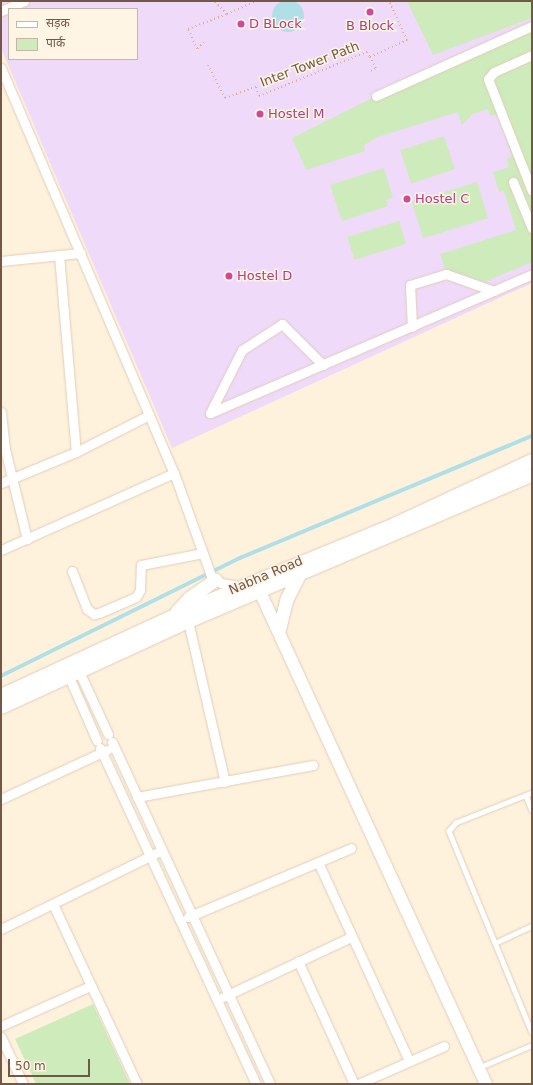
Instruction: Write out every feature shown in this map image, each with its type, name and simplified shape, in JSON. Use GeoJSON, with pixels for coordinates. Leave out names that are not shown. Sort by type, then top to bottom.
{"type":"FeatureCollection","features":[{"type":"Feature","properties":{"kind":"main road","name":"Nabha Road"},"geometry":{"type":"LineString","coordinates":[[257,585],[299,574],[460,500],[532,460]]}},
{"type":"Feature","properties":{"kind":"main road","name":"Nabha Road"},"geometry":{"type":"LineString","coordinates":[[1,695],[188,621],[239,593],[394,524],[532,474]]}},
{"type":"Feature","properties":{"kind":"main road"},"geometry":{"type":"LineString","coordinates":[[279,629],[287,598],[299,574]]}},
{"type":"Feature","properties":{"kind":"main road"},"geometry":{"type":"LineString","coordinates":[[173,615],[212,575]]}},
{"type":"Feature","properties":{"kind":"main road","name":"Nabha Road"},"geometry":{"type":"LineString","coordinates":[[1,707],[173,615],[239,593]]}},
{"type":"Feature","properties":{"kind":"street"},"geometry":{"type":"LineString","coordinates":[[1,11],[24,1]]}},
{"type":"Feature","properties":{"kind":"street"},"geometry":{"type":"LineString","coordinates":[[376,96],[532,26]]}},
{"type":"Feature","properties":{"kind":"street"},"geometry":{"type":"LineString","coordinates":[[532,55],[494,72],[488,79],[532,191]]}},
{"type":"Feature","properties":{"kind":"street"},"geometry":{"type":"LineString","coordinates":[[1,68],[174,473],[212,575],[228,583],[239,593]]}},
{"type":"Feature","properties":{"kind":"street"},"geometry":{"type":"LineString","coordinates":[[513,182],[532,228]]}},
{"type":"Feature","properties":{"kind":"street"},"geometry":{"type":"LineString","coordinates":[[1,261],[81,253]]}},
{"type":"Feature","properties":{"kind":"street"},"geometry":{"type":"LineString","coordinates":[[59,255],[76,452]]}},
{"type":"Feature","properties":{"kind":"street"},"geometry":{"type":"LineString","coordinates":[[412,327],[410,285],[446,274],[494,292]]}},
{"type":"Feature","properties":{"kind":"street"},"geometry":{"type":"LineString","coordinates":[[323,365],[282,324],[242,350],[210,413],[323,365],[494,292],[532,274]]}},
{"type":"Feature","properties":{"kind":"street"},"geometry":{"type":"LineString","coordinates":[[1,412],[12,478],[27,539]]}},
{"type":"Feature","properties":{"kind":"street"},"geometry":{"type":"LineString","coordinates":[[1,483],[76,452],[149,415]]}},
{"type":"Feature","properties":{"kind":"street"},"geometry":{"type":"LineString","coordinates":[[1,550],[174,473]]}},
{"type":"Feature","properties":{"kind":"street"},"geometry":{"type":"LineString","coordinates":[[72,571],[87,609],[94,614],[99,614],[136,597],[140,590],[141,565],[203,553]]}},
{"type":"Feature","properties":{"kind":"street"},"geometry":{"type":"LineString","coordinates":[[257,585],[279,629],[486,1084]]}},
{"type":"Feature","properties":{"kind":"street"},"geometry":{"type":"LineString","coordinates":[[188,621],[225,782]]}},
{"type":"Feature","properties":{"kind":"street"},"geometry":{"type":"LineString","coordinates":[[72,668],[111,741],[270,1084]]}},
{"type":"Feature","properties":{"kind":"street"},"geometry":{"type":"LineString","coordinates":[[72,668],[100,747],[150,858],[256,1084]]}},
{"type":"Feature","properties":{"kind":"street"},"geometry":{"type":"LineString","coordinates":[[1,799],[111,741]]}},
{"type":"Feature","properties":{"kind":"street"},"geometry":{"type":"LineString","coordinates":[[137,797],[313,765]]}},
{"type":"Feature","properties":{"kind":"street"},"geometry":{"type":"LineString","coordinates":[[180,921],[351,848]]}},
{"type":"Feature","properties":{"kind":"street"},"geometry":{"type":"LineString","coordinates":[[1,929],[150,858],[162,850]]}},
{"type":"Feature","properties":{"kind":"street"},"geometry":{"type":"LineString","coordinates":[[318,862],[409,1061]]}},
{"type":"Feature","properties":{"kind":"street"},"geometry":{"type":"LineString","coordinates":[[53,904],[137,1084]]}},
{"type":"Feature","properties":{"kind":"street"},"geometry":{"type":"LineString","coordinates":[[217,1000],[351,937]]}},
{"type":"Feature","properties":{"kind":"street"},"geometry":{"type":"LineString","coordinates":[[298,961],[354,1084]]}},
{"type":"Feature","properties":{"kind":"street"},"geometry":{"type":"LineString","coordinates":[[1,1026],[90,986]]}},
{"type":"Feature","properties":{"kind":"street"},"geometry":{"type":"LineString","coordinates":[[1,1037],[23,1084]]}},
{"type":"Feature","properties":{"kind":"street"},"geometry":{"type":"LineString","coordinates":[[358,1084],[444,1046]]}},
{"type":"Feature","properties":{"kind":"lane"},"geometry":{"type":"LineString","coordinates":[[532,793],[456,823],[449,831],[451,840],[497,942],[532,1032]]}},
{"type":"Feature","properties":{"kind":"lane"},"geometry":{"type":"LineString","coordinates":[[526,796],[532,810]]}},
{"type":"Feature","properties":{"kind":"lane"},"geometry":{"type":"LineString","coordinates":[[497,942],[532,926]]}},
{"type":"Feature","properties":{"kind":"lane"},"geometry":{"type":"LineString","coordinates":[[479,1068],[532,1045]]}},
{"type":"Feature","properties":{"kind":"path"},"geometry":{"type":"LineString","coordinates":[[214,1],[227,14]]}},
{"type":"Feature","properties":{"kind":"path"},"geometry":{"type":"LineString","coordinates":[[204,42],[197,50],[188,29],[256,1]]}},
{"type":"Feature","properties":{"kind":"path","name":"Inter Tower Path"},"geometry":{"type":"LineString","coordinates":[[370,57],[407,40],[389,1]]}},
{"type":"Feature","properties":{"kind":"path","name":"Inter Tower Path"},"geometry":{"type":"LineString","coordinates":[[208,65],[225,98],[256,87],[259,96],[367,52],[376,68],[371,71]]}},
{"type":"Feature","properties":{"kind":"shaded area"},"geometry":{"type":"Polygon","coordinates":[[[1,1],[532,1],[532,283],[172,448],[1,48],[1,1]]]}},
{"type":"Feature","properties":{"kind":"green space"},"geometry":{"type":"Polygon","coordinates":[[[407,1],[532,1],[532,18],[433,55],[407,1]]]}},
{"type":"Feature","properties":{"kind":"green space"},"geometry":{"type":"Polygon","coordinates":[[[532,31],[532,262],[485,282],[445,269],[440,254],[516,230],[504,191],[499,192],[493,172],[509,167],[507,159],[512,157],[499,114],[490,116],[488,109],[473,114],[462,125],[458,112],[378,137],[364,145],[365,151],[306,170],[292,138],[376,96],[532,31]]]}},
{"type":"Feature","properties":{"kind":"green space"},"geometry":{"type":"Polygon","coordinates":[[[444,136],[455,169],[411,184],[400,150],[444,136]]]}},
{"type":"Feature","properties":{"kind":"green space"},"geometry":{"type":"Polygon","coordinates":[[[384,168],[393,198],[386,200],[388,206],[342,221],[330,185],[384,168]]]}},
{"type":"Feature","properties":{"kind":"green space"},"geometry":{"type":"Polygon","coordinates":[[[477,182],[488,218],[423,238],[412,202],[477,182]]]}},
{"type":"Feature","properties":{"kind":"green space"},"geometry":{"type":"Polygon","coordinates":[[[399,221],[406,244],[354,260],[347,237],[399,221]]]}},
{"type":"Feature","properties":{"kind":"green space"},"geometry":{"type":"Polygon","coordinates":[[[93,1004],[130,1084],[36,1084],[15,1039],[93,1004]]]}},
{"type":"Feature","properties":{"kind":"water"},"geometry":{"type":"Polygon","coordinates":[[[288,0],[294,1],[301,7],[304,16],[303,22],[297,29],[288,32],[282,31],[275,25],[272,16],[273,10],[279,3],[288,0]]]}},
{"type":"Feature","properties":{"kind":"waterway"},"geometry":{"type":"LineString","coordinates":[[1,676],[240,558],[532,436]]}},
{"type":"Feature","properties":{"kind":"place","name":"B Block"},"geometry":{"type":"Point","coordinates":[370,12]}},
{"type":"Feature","properties":{"kind":"place","name":"D BLock"},"geometry":{"type":"Point","coordinates":[241,24]}},
{"type":"Feature","properties":{"kind":"place","name":"Hostel M"},"geometry":{"type":"Point","coordinates":[260,114]}},
{"type":"Feature","properties":{"kind":"place","name":"Hostel C"},"geometry":{"type":"Point","coordinates":[407,199]}},
{"type":"Feature","properties":{"kind":"place","name":"Hostel D"},"geometry":{"type":"Point","coordinates":[229,276]}}]}
